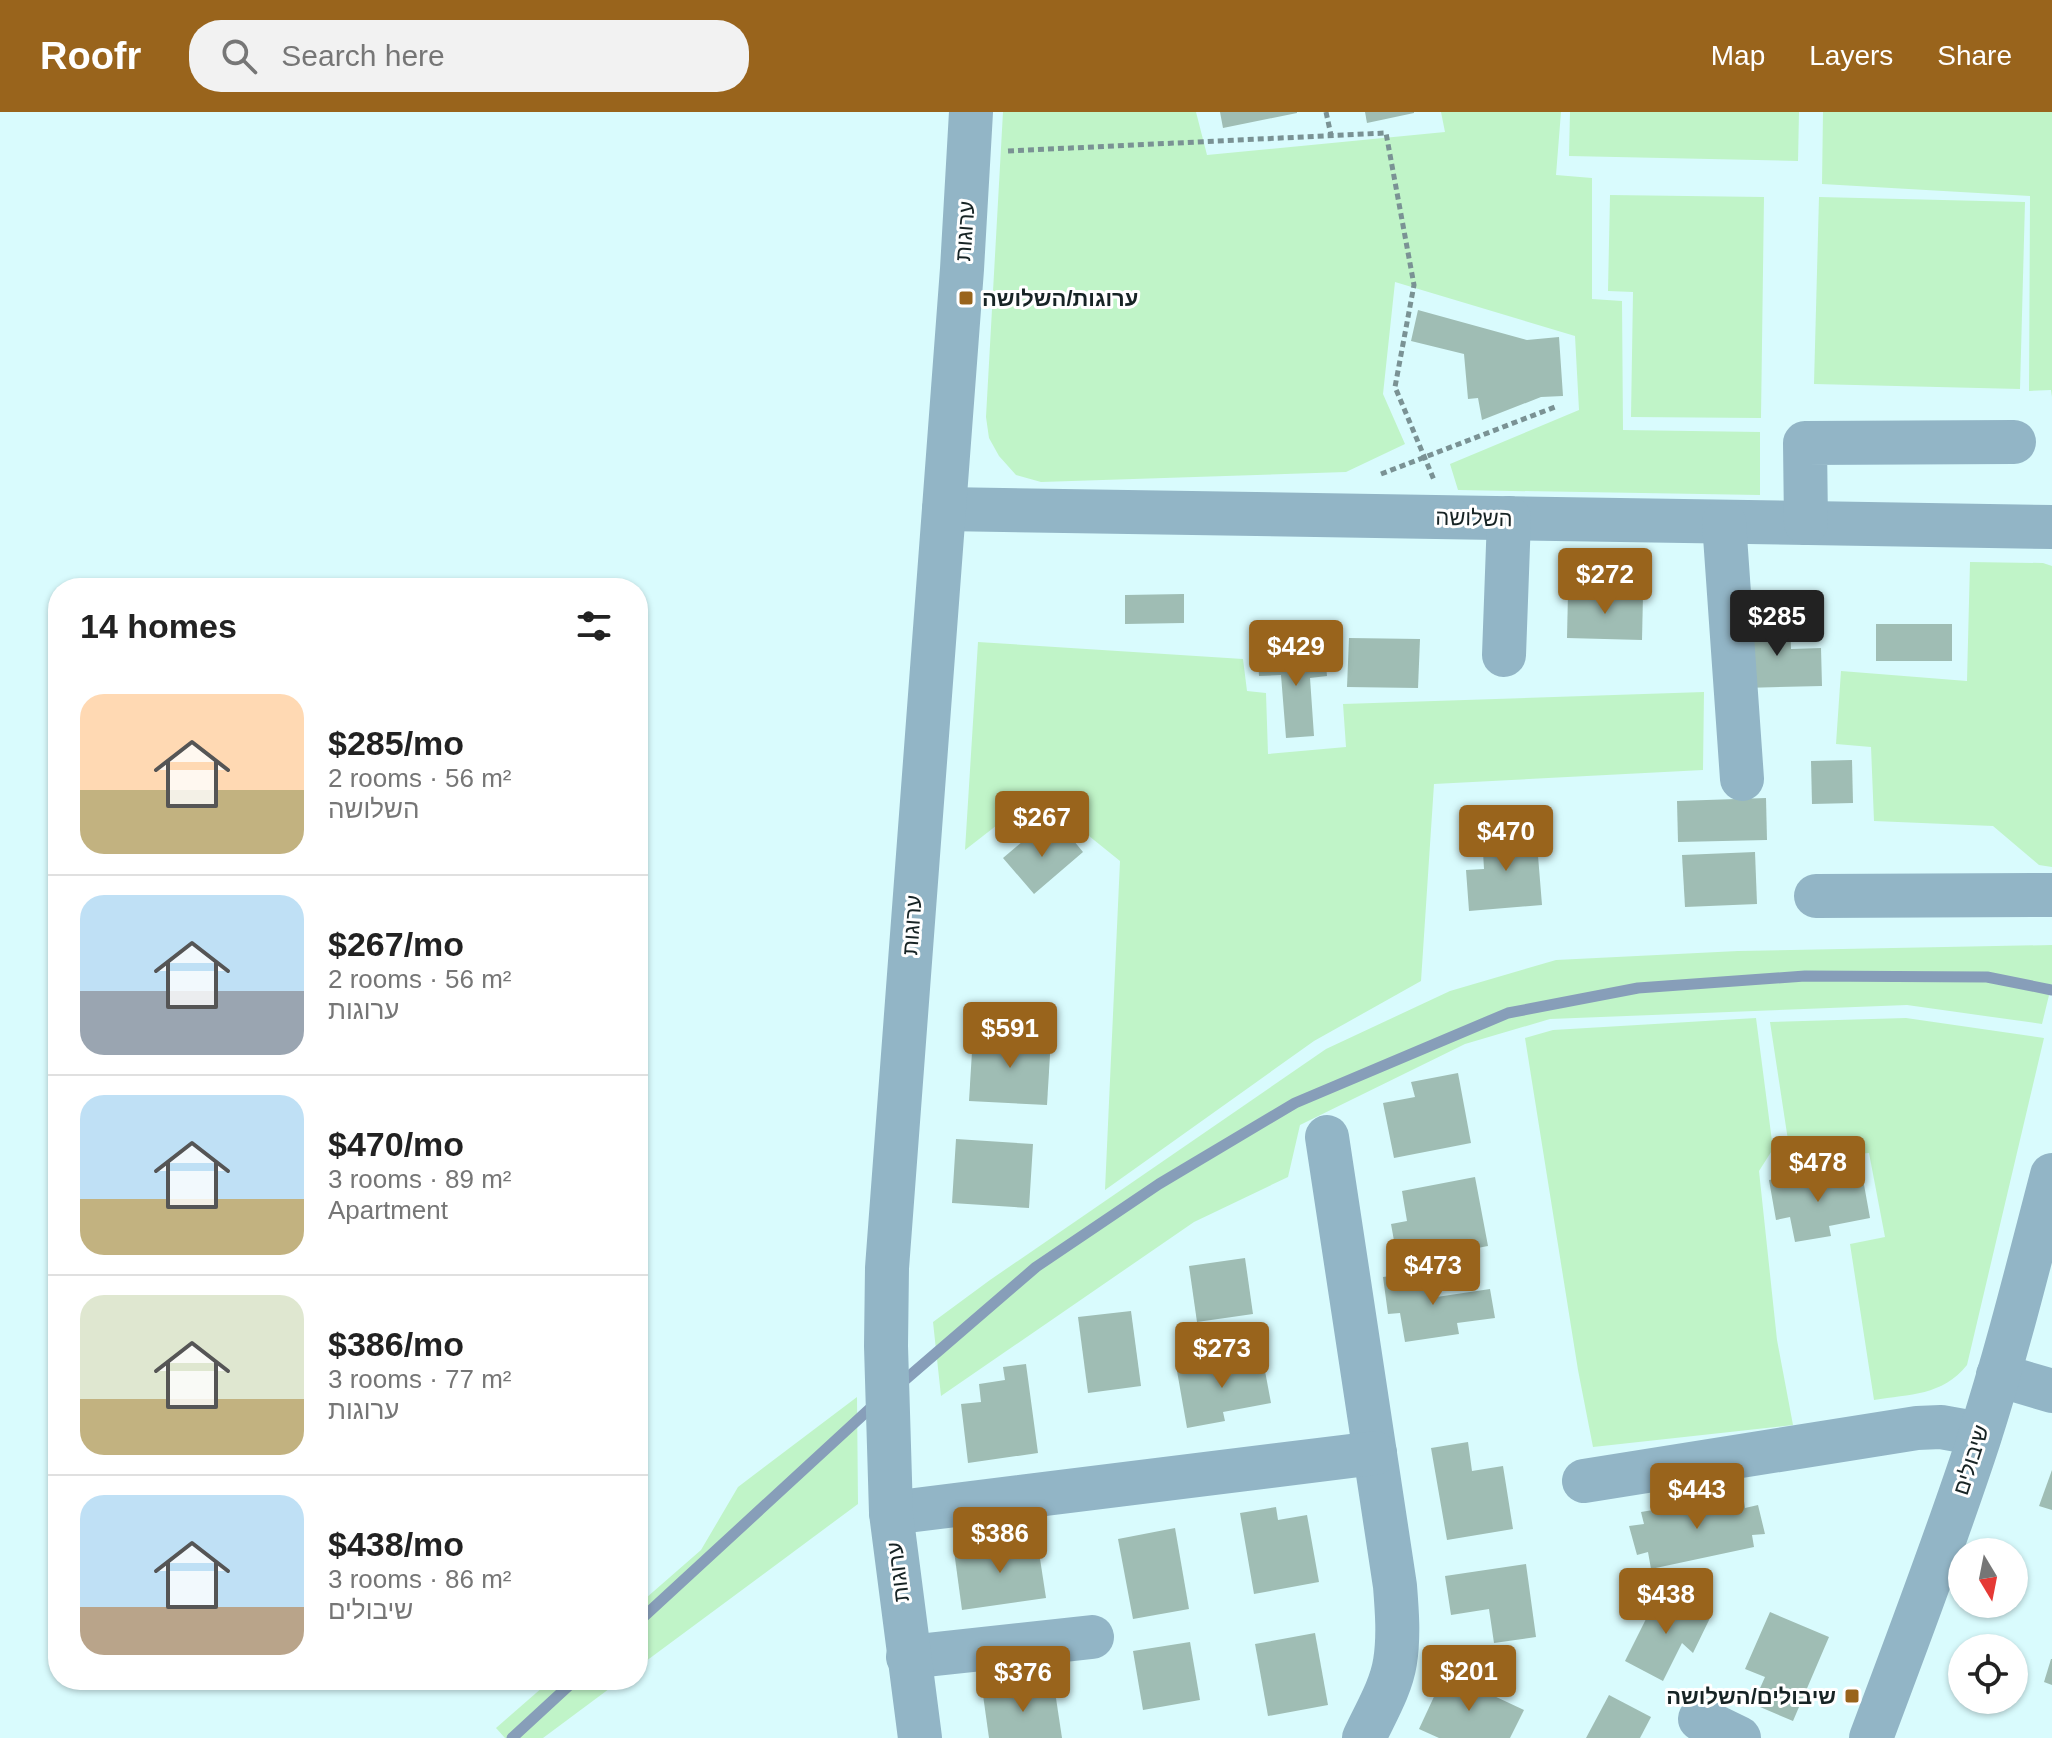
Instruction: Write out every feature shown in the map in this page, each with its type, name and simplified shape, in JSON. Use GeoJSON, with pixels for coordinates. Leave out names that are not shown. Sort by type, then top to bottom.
{"type":"FeatureCollection","features":[{"type":"Feature","properties":{"kind":"street","name":"ערוגות"},"geometry":{"type":"LineString","coordinates":[[920,1738],[891,1513],[886,1361],[887,1268],[970,133]]}},
{"type":"Feature","properties":{"kind":"street"},"geometry":{"type":"LineString","coordinates":[[1806,523],[1805,443],[2014,442]]}},
{"type":"Feature","properties":{"kind":"street","name":"השלושה"},"geometry":{"type":"LineString","coordinates":[[944,509],[2052,527]]}},
{"type":"Feature","properties":{"kind":"street"},"geometry":{"type":"LineString","coordinates":[[1504,655],[1509,518]]}},
{"type":"Feature","properties":{"kind":"street"},"geometry":{"type":"LineString","coordinates":[[1724,522],[1742,779]]}},
{"type":"Feature","properties":{"kind":"street"},"geometry":{"type":"LineString","coordinates":[[1816,896],[2052,895]]}},
{"type":"Feature","properties":{"kind":"street"},"geometry":{"type":"LineString","coordinates":[[1327,1137],[1395,1586],[1395,1663],[1364,1738]]}},
{"type":"Feature","properties":{"kind":"street","name":"שיבולים"},"geometry":{"type":"LineString","coordinates":[[1871,1738],[1939,1558],[1980,1434],[2052,1175]]}},
{"type":"Feature","properties":{"kind":"street"},"geometry":{"type":"LineString","coordinates":[[1998,1375],[2052,1391]]}},
{"type":"Feature","properties":{"kind":"street"},"geometry":{"type":"LineString","coordinates":[[1584,1481],[1917,1428],[1941,1427],[1980,1434]]}},
{"type":"Feature","properties":{"kind":"street"},"geometry":{"type":"LineString","coordinates":[[891,1513],[1375,1453]]}},
{"type":"Feature","properties":{"kind":"street"},"geometry":{"type":"LineString","coordinates":[[908,1657],[1092,1637]]}},
{"type":"Feature","properties":{"kind":"street"},"geometry":{"type":"LineString","coordinates":[[1700,1719],[1739,1738]]}},
{"type":"Feature","properties":{"kind":"path"},"geometry":{"type":"LineString","coordinates":[[1326,112],[1331,135]]}},
{"type":"Feature","properties":{"kind":"path"},"geometry":{"type":"LineString","coordinates":[[970,133],[1386,133],[1414,285],[1395,387],[1450,517]]}},
{"type":"Feature","properties":{"kind":"path"},"geometry":{"type":"LineString","coordinates":[[1373,477],[1555,407]]}},
{"type":"Feature","properties":{"kind":"green space"},"geometry":{"type":"Polygon","coordinates":[[[1003,112],[1196,112],[1207,155],[1445,132],[1441,112],[1561,112],[1556,175],[1592,178],[1592,299],[1622,301],[1623,430],[1760,432],[1760,495],[1458,490],[1450,464],[1579,410],[1575,336],[1395,282],[1383,394],[1405,444],[1346,472],[1041,482],[1016,475],[999,456],[989,438],[986,417],[1003,112]]]}},
{"type":"Feature","properties":{"kind":"green space"},"geometry":{"type":"Polygon","coordinates":[[[1570,112],[1799,112],[1798,161],[1569,156],[1570,112]]]}},
{"type":"Feature","properties":{"kind":"green space"},"geometry":{"type":"Polygon","coordinates":[[[1823,112],[2052,112],[2052,397],[2051,390],[2029,391],[2030,196],[1822,184],[1823,112]]]}},
{"type":"Feature","properties":{"kind":"green space"},"geometry":{"type":"Polygon","coordinates":[[[1610,195],[1764,197],[1761,418],[1631,417],[1633,292],[1608,291],[1610,195]]]}},
{"type":"Feature","properties":{"kind":"green space"},"geometry":{"type":"Polygon","coordinates":[[[1819,197],[2025,202],[2020,389],[1814,384],[1819,197]]]}},
{"type":"Feature","properties":{"kind":"green space"},"geometry":{"type":"Polygon","coordinates":[[[1970,562],[2043,563],[2052,566],[2052,867],[2039,865],[1993,826],[1874,821],[1871,747],[1836,744],[1841,671],[1967,681],[1970,562]]]}},
{"type":"Feature","properties":{"kind":"green space"},"geometry":{"type":"Polygon","coordinates":[[[978,642],[1243,659],[1247,691],[1266,693],[1268,754],[1346,747],[1343,704],[1704,692],[1703,770],[1434,784],[1421,981],[1314,1041],[1105,1190],[1120,861],[1037,794],[965,850],[978,642]]]}},
{"type":"Feature","properties":{"kind":"green space"},"geometry":{"type":"Polygon","coordinates":[[[2052,945],[2052,983],[2042,1024],[1907,1005],[1550,1019],[1465,1044],[1300,1125],[1288,1177],[1194,1222],[941,1396],[933,1322],[1326,1049],[1450,991],[1556,960],[1738,951],[2052,945]]]}},
{"type":"Feature","properties":{"kind":"green space"},"geometry":{"type":"Polygon","coordinates":[[[1756,1018],[1773,1149],[1759,1171],[1777,1340],[1793,1425],[1593,1447],[1525,1038],[1553,1030],[1756,1018]]]}},
{"type":"Feature","properties":{"kind":"green space"},"geometry":{"type":"Polygon","coordinates":[[[1906,1018],[2044,1038],[1967,1365],[1947,1383],[1936,1388],[1874,1400],[1850,1244],[1885,1237],[1869,1153],[1791,1160],[1770,1022],[1906,1018]]]}},
{"type":"Feature","properties":{"kind":"green space"},"geometry":{"type":"Polygon","coordinates":[[[857,1397],[858,1504],[648,1660],[648,1596],[701,1550],[738,1487],[857,1397]]]}},
{"type":"Feature","properties":{"kind":"green space"},"geometry":{"type":"Polygon","coordinates":[[[540,1690],[608,1690],[543,1738],[505,1738],[496,1728],[540,1690]]]}},
{"type":"Feature","properties":{"kind":"building"},"geometry":{"type":"Polygon","coordinates":[[[1220,112],[1297,112],[1297,113],[1223,128],[1220,112]]]}},
{"type":"Feature","properties":{"kind":"building"},"geometry":{"type":"Polygon","coordinates":[[[1365,112],[1414,112],[1414,113],[1367,123],[1365,112]]]}},
{"type":"Feature","properties":{"kind":"building"},"geometry":{"type":"Polygon","coordinates":[[[1418,310],[1527,340],[1559,337],[1563,396],[1541,397],[1482,420],[1478,398],[1468,399],[1464,354],[1411,341],[1418,310]]]}},
{"type":"Feature","properties":{"kind":"building"},"geometry":{"type":"Polygon","coordinates":[[[1568,593],[1643,595],[1642,640],[1567,638],[1568,593]]]}},
{"type":"Feature","properties":{"kind":"building"},"geometry":{"type":"Polygon","coordinates":[[[1184,594],[1184,623],[1125,624],[1125,595],[1184,594]]]}},
{"type":"Feature","properties":{"kind":"building"},"geometry":{"type":"Polygon","coordinates":[[[1790,621],[1791,649],[1821,648],[1822,686],[1743,688],[1741,622],[1790,621]]]}},
{"type":"Feature","properties":{"kind":"building"},"geometry":{"type":"Polygon","coordinates":[[[1876,624],[1952,624],[1952,661],[1876,661],[1876,624]]]}},
{"type":"Feature","properties":{"kind":"building"},"geometry":{"type":"Polygon","coordinates":[[[1349,638],[1420,639],[1418,688],[1347,687],[1349,638]]]}},
{"type":"Feature","properties":{"kind":"building"},"geometry":{"type":"Polygon","coordinates":[[[1325,653],[1327,676],[1310,678],[1314,736],[1286,738],[1281,675],[1259,676],[1258,658],[1325,653]]]}},
{"type":"Feature","properties":{"kind":"building"},"geometry":{"type":"Polygon","coordinates":[[[1852,760],[1853,803],[1812,804],[1811,761],[1852,760]]]}},
{"type":"Feature","properties":{"kind":"building"},"geometry":{"type":"Polygon","coordinates":[[[1766,798],[1767,840],[1678,842],[1677,801],[1766,798]]]}},
{"type":"Feature","properties":{"kind":"building"},"geometry":{"type":"Polygon","coordinates":[[[1064,829],[1083,852],[1034,894],[1003,858],[1036,830],[1047,844],[1064,829]]]}},
{"type":"Feature","properties":{"kind":"building"},"geometry":{"type":"Polygon","coordinates":[[[1536,831],[1542,905],[1469,911],[1466,870],[1484,869],[1482,835],[1536,831]]]}},
{"type":"Feature","properties":{"kind":"building"},"geometry":{"type":"Polygon","coordinates":[[[1755,852],[1757,904],[1685,907],[1682,855],[1755,852]]]}},
{"type":"Feature","properties":{"kind":"building"},"geometry":{"type":"Polygon","coordinates":[[[973,1035],[1051,1038],[1047,1105],[969,1101],[973,1035]]]}},
{"type":"Feature","properties":{"kind":"building"},"geometry":{"type":"Polygon","coordinates":[[[1458,1073],[1471,1143],[1394,1158],[1383,1103],[1415,1097],[1411,1082],[1458,1073]]]}},
{"type":"Feature","properties":{"kind":"building"},"geometry":{"type":"Polygon","coordinates":[[[956,1139],[1033,1144],[1029,1208],[952,1203],[956,1139]]]}},
{"type":"Feature","properties":{"kind":"building"},"geometry":{"type":"Polygon","coordinates":[[[1820,1172],[1822,1186],[1863,1179],[1870,1218],[1829,1226],[1831,1236],[1795,1242],[1790,1217],[1776,1220],[1769,1180],[1820,1172]]]}},
{"type":"Feature","properties":{"kind":"building"},"geometry":{"type":"Polygon","coordinates":[[[1475,1177],[1488,1246],[1398,1263],[1391,1224],[1407,1221],[1402,1191],[1475,1177]]]}},
{"type":"Feature","properties":{"kind":"building"},"geometry":{"type":"Polygon","coordinates":[[[1245,1258],[1253,1314],[1197,1322],[1189,1266],[1245,1258]]]}},
{"type":"Feature","properties":{"kind":"building"},"geometry":{"type":"Polygon","coordinates":[[[1426,1271],[1430,1298],[1490,1289],[1495,1318],[1457,1323],[1459,1334],[1405,1342],[1400,1313],[1388,1314],[1383,1277],[1426,1271]]]}},
{"type":"Feature","properties":{"kind":"building"},"geometry":{"type":"Polygon","coordinates":[[[1131,1311],[1141,1386],[1088,1393],[1078,1317],[1131,1311]]]}},
{"type":"Feature","properties":{"kind":"building"},"geometry":{"type":"Polygon","coordinates":[[[1262,1355],[1271,1403],[1223,1412],[1225,1421],[1187,1428],[1177,1371],[1262,1355]]]}},
{"type":"Feature","properties":{"kind":"building"},"geometry":{"type":"Polygon","coordinates":[[[1026,1364],[1038,1453],[968,1463],[961,1404],[981,1402],[979,1384],[1005,1380],[1003,1367],[1026,1364]]]}},
{"type":"Feature","properties":{"kind":"building"},"geometry":{"type":"Polygon","coordinates":[[[1468,1442],[1472,1471],[1503,1466],[1513,1529],[1447,1540],[1431,1448],[1468,1442]]]}},
{"type":"Feature","properties":{"kind":"building"},"geometry":{"type":"Polygon","coordinates":[[[2052,1470],[2052,1510],[2039,1506],[2052,1470]]]}},
{"type":"Feature","properties":{"kind":"building"},"geometry":{"type":"Polygon","coordinates":[[[1743,1495],[1745,1508],[1758,1505],[1765,1534],[1752,1535],[1754,1547],[1651,1569],[1648,1552],[1637,1555],[1629,1526],[1644,1524],[1641,1512],[1743,1495]]]}},
{"type":"Feature","properties":{"kind":"building"},"geometry":{"type":"Polygon","coordinates":[[[1276,1507],[1278,1520],[1307,1515],[1319,1582],[1254,1594],[1240,1513],[1276,1507]]]}},
{"type":"Feature","properties":{"kind":"building"},"geometry":{"type":"Polygon","coordinates":[[[1175,1528],[1189,1609],[1133,1619],[1118,1539],[1175,1528]]]}},
{"type":"Feature","properties":{"kind":"building"},"geometry":{"type":"Polygon","coordinates":[[[1037,1539],[1046,1598],[962,1610],[954,1551],[1037,1539]]]}},
{"type":"Feature","properties":{"kind":"building"},"geometry":{"type":"Polygon","coordinates":[[[1526,1564],[1536,1637],[1494,1643],[1489,1609],[1451,1615],[1445,1576],[1526,1564]]]}},
{"type":"Feature","properties":{"kind":"building"},"geometry":{"type":"Polygon","coordinates":[[[1659,1593],[1710,1618],[1693,1653],[1682,1643],[1663,1681],[1625,1661],[1659,1593]]]}},
{"type":"Feature","properties":{"kind":"building"},"geometry":{"type":"Polygon","coordinates":[[[1770,1612],[1829,1637],[1793,1721],[1753,1704],[1765,1677],[1745,1669],[1770,1612]]]}},
{"type":"Feature","properties":{"kind":"building"},"geometry":{"type":"Polygon","coordinates":[[[1315,1633],[1328,1705],[1268,1716],[1255,1644],[1315,1633]]]}},
{"type":"Feature","properties":{"kind":"building"},"geometry":{"type":"Polygon","coordinates":[[[1190,1642],[1200,1700],[1143,1710],[1133,1651],[1190,1642]]]}},
{"type":"Feature","properties":{"kind":"building"},"geometry":{"type":"Polygon","coordinates":[[[2052,1659],[2052,1685],[2044,1682],[2052,1659]]]}},
{"type":"Feature","properties":{"kind":"building"},"geometry":{"type":"Polygon","coordinates":[[[1445,1673],[1524,1710],[1510,1738],[1439,1738],[1419,1729],[1445,1673]]]}},
{"type":"Feature","properties":{"kind":"building"},"geometry":{"type":"Polygon","coordinates":[[[1054,1685],[1062,1738],[989,1738],[983,1695],[1054,1685]]]}},
{"type":"Feature","properties":{"kind":"building"},"geometry":{"type":"Polygon","coordinates":[[[1609,1695],[1651,1717],[1640,1738],[1586,1738],[1609,1695]]]}},
{"type":"Feature","properties":{"kind":"waterway"},"geometry":{"type":"LineString","coordinates":[[899,1385],[1036,1267],[1159,1184],[1295,1103],[1508,1013],[1638,988],[1805,976],[1987,977],[2052,990]]}},
{"type":"Feature","properties":{"kind":"waterway"},"geometry":{"type":"LineString","coordinates":[[648,1613],[876,1403]]}},
{"type":"Feature","properties":{"kind":"waterway"},"geometry":{"type":"LineString","coordinates":[[512,1738],[564,1690]]}},
{"type":"Feature","properties":{"kind":"place","name":"ערוגות/השלושה"},"geometry":{"type":"Point","coordinates":[966,298]}},
{"type":"Feature","properties":{"kind":"place","name":"שיבולים/השלושה"},"geometry":{"type":"Point","coordinates":[1852,1696]}}]}
